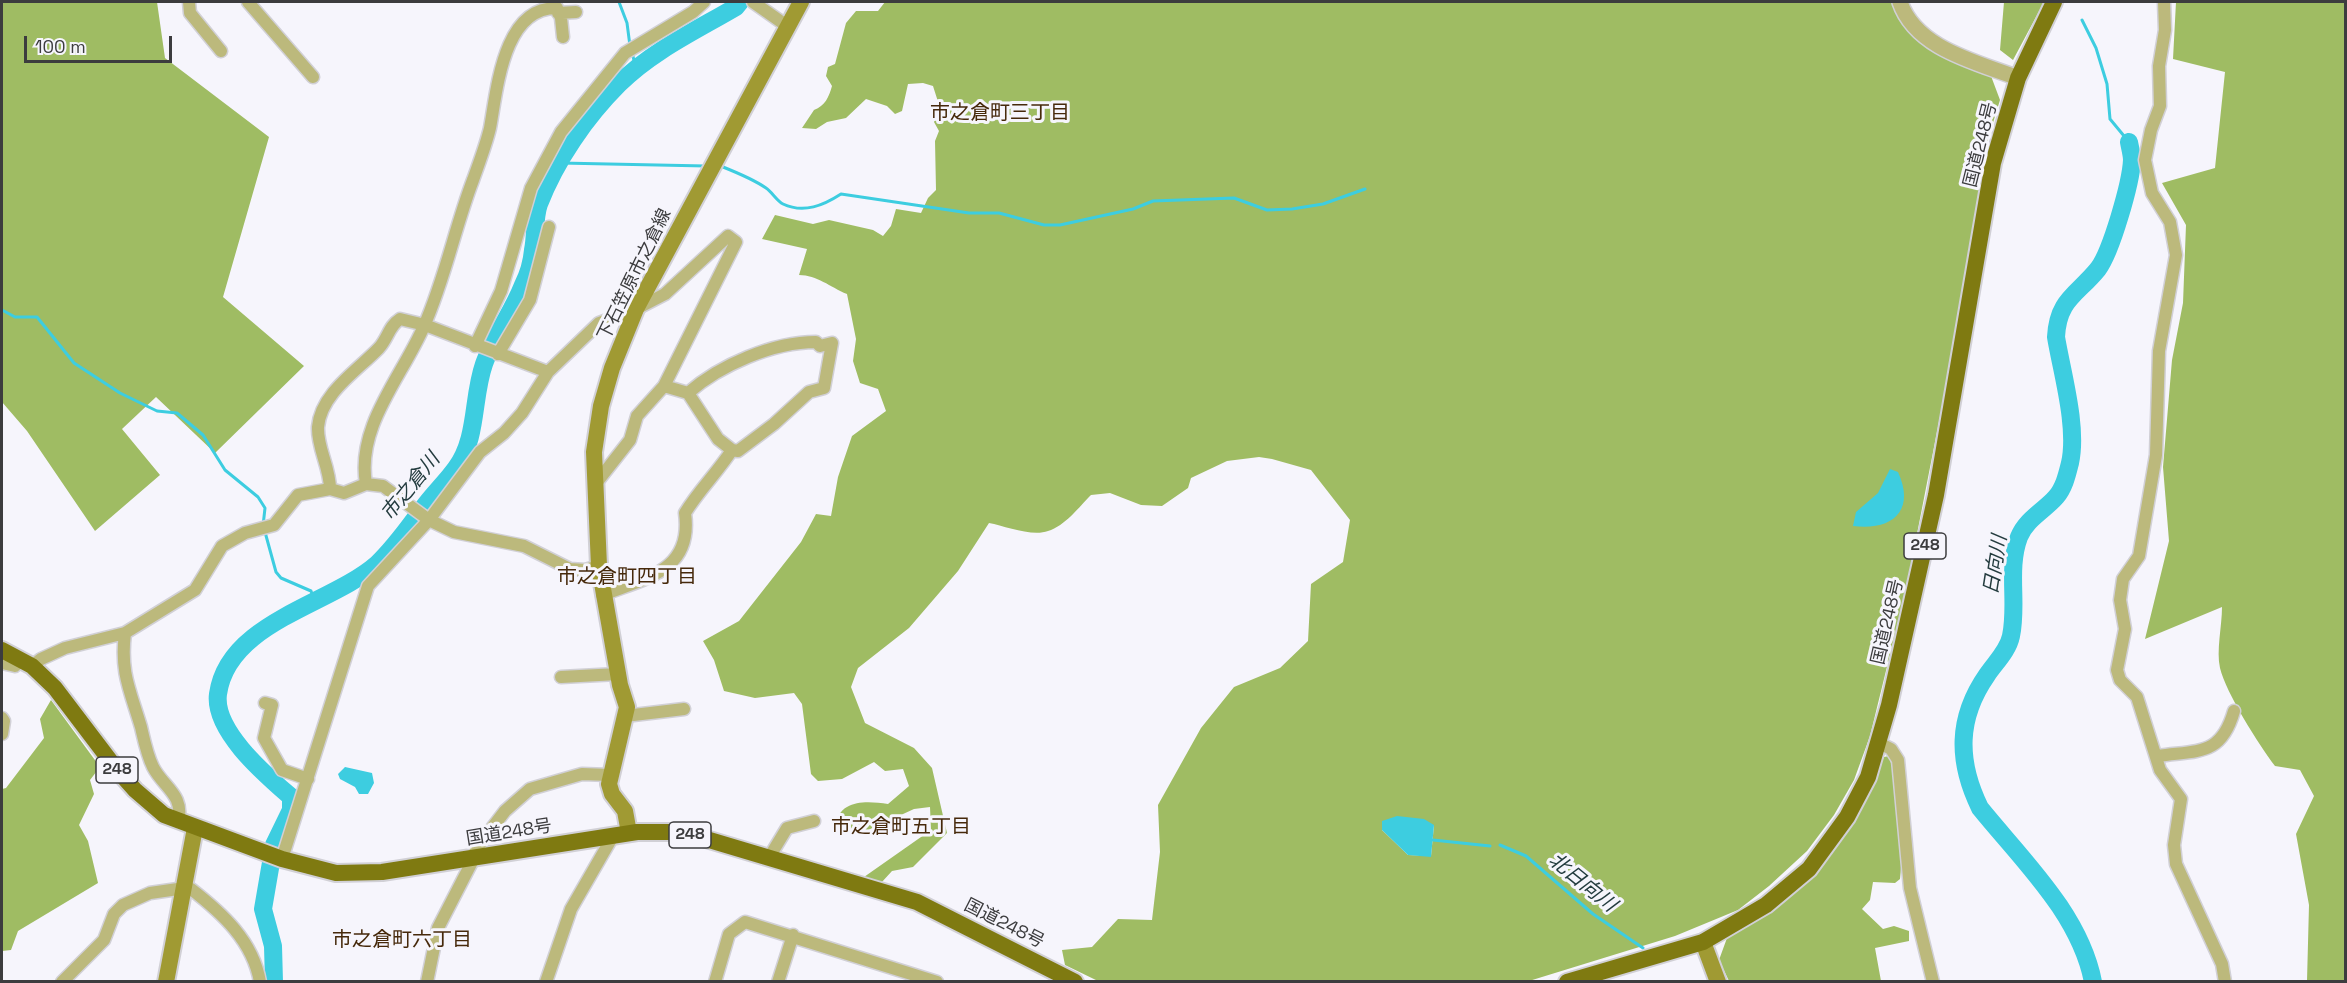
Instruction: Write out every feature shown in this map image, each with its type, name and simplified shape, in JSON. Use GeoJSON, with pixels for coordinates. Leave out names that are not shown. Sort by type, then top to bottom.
{"type":"FeatureCollection","features":[{"type":"Feature","properties":{"kind":"highway","name":"国道248号"},"geometry":{"type":"LineString","coordinates":[[1567,981],[1703,942],[1766,905],[1809,869],[1847,817],[1868,777],[1879,743],[1936,495],[1994,163],[2018,78],[2054,2]]}},
{"type":"Feature","properties":{"kind":"highway","name":"国道248号"},"geometry":{"type":"LineString","coordinates":[[2,651],[26,663],[76,713],[135,790],[164,815],[282,859],[336,873],[382,872],[621,835],[669,832],[696,836],[770,856],[917,902],[1074,981]]}},
{"type":"Feature","properties":{"kind":"main road","name":"下石笠原市之倉線"},"geometry":{"type":"LineString","coordinates":[[610,775],[627,706],[602,595],[599,566],[594,452],[601,406],[612,368],[636,309],[801,2]]}},
{"type":"Feature","properties":{"kind":"main road"},"geometry":{"type":"LineString","coordinates":[[610,775],[612,794],[625,811],[621,835]]}},
{"type":"Feature","properties":{"kind":"main road"},"geometry":{"type":"LineString","coordinates":[[166,981],[195,828]]}},
{"type":"Feature","properties":{"kind":"main road"},"geometry":{"type":"LineString","coordinates":[[1703,942],[1718,981]]}},
{"type":"Feature","properties":{"kind":"street"},"geometry":{"type":"LineString","coordinates":[[189,2],[190,13],[221,51]]}},
{"type":"Feature","properties":{"kind":"street"},"geometry":{"type":"LineString","coordinates":[[248,2],[313,77]]}},
{"type":"Feature","properties":{"kind":"street"},"geometry":{"type":"LineString","coordinates":[[476,346],[501,291],[531,188],[561,132],[630,50],[693,12],[704,2]]}},
{"type":"Feature","properties":{"kind":"street"},"geometry":{"type":"LineString","coordinates":[[753,2],[787,26]]}},
{"type":"Feature","properties":{"kind":"street"},"geometry":{"type":"LineString","coordinates":[[1900,2],[1911,22],[1930,40],[1944,49],[2018,78]]}},
{"type":"Feature","properties":{"kind":"street"},"geometry":{"type":"LineString","coordinates":[[2164,2],[2165,30],[2159,66],[2160,106],[2151,130],[2145,160],[2152,194],[2170,222],[2176,255],[2159,351],[2156,455],[2139,556],[2122,579],[2120,600],[2125,629],[2117,670],[2120,680],[2137,697],[2158,756],[2160,770],[2181,799],[2174,845],[2176,864],[2222,964],[2225,981]]}},
{"type":"Feature","properties":{"kind":"street"},"geometry":{"type":"LineString","coordinates":[[366,484],[363,466],[367,436],[425,324],[487,137],[498,75],[512,38],[535,13],[547,8],[556,8],[563,37]]}},
{"type":"Feature","properties":{"kind":"street"},"geometry":{"type":"LineString","coordinates":[[558,13],[576,12]]}},
{"type":"Feature","properties":{"kind":"street"},"geometry":{"type":"LineString","coordinates":[[498,354],[530,300],[549,227]]}},
{"type":"Feature","properties":{"kind":"street"},"geometry":{"type":"LineString","coordinates":[[282,859],[368,586],[429,520],[480,452],[504,433],[522,413],[548,372],[599,323],[636,309],[665,294],[728,236],[736,242],[664,386],[637,416],[630,440],[597,482]]}},
{"type":"Feature","properties":{"kind":"street"},"geometry":{"type":"LineString","coordinates":[[330,489],[330,472],[318,440],[318,424],[324,407],[352,370],[380,346],[393,323],[400,319],[425,324],[476,346],[548,372]]}},
{"type":"Feature","properties":{"kind":"street"},"geometry":{"type":"LineString","coordinates":[[664,386],[688,393],[718,439],[732,450],[738,451],[774,424],[809,392],[824,388],[832,343],[820,346],[816,342],[795,342],[785,345],[742,360],[702,381],[688,393]]}},
{"type":"Feature","properties":{"kind":"street"},"geometry":{"type":"LineString","coordinates":[[602,595],[649,577],[668,566],[681,552],[688,532],[685,513],[697,494],[717,474],[732,450]]}},
{"type":"Feature","properties":{"kind":"street"},"geometry":{"type":"LineString","coordinates":[[2,663],[15,666],[65,648],[125,633],[195,590],[222,546],[245,533],[263,530],[282,518],[298,495],[330,489],[344,493],[366,484],[383,486],[429,520],[454,532],[524,546],[570,569],[585,570],[599,566]]}},
{"type":"Feature","properties":{"kind":"street"},"geometry":{"type":"LineString","coordinates":[[125,633],[122,655],[124,675],[152,765],[178,800],[181,811],[178,822]]}},
{"type":"Feature","properties":{"kind":"street"},"geometry":{"type":"LineString","coordinates":[[561,677],[618,674]]}},
{"type":"Feature","properties":{"kind":"street"},"geometry":{"type":"LineString","coordinates":[[265,703],[273,705],[264,738],[282,770],[308,779]]}},
{"type":"Feature","properties":{"kind":"street"},"geometry":{"type":"LineString","coordinates":[[625,716],[684,709]]}},
{"type":"Feature","properties":{"kind":"street"},"geometry":{"type":"LineString","coordinates":[[2158,756],[2209,747],[2220,742],[2229,731],[2234,711]]}},
{"type":"Feature","properties":{"kind":"street"},"geometry":{"type":"LineString","coordinates":[[2,718],[4,721],[2,734]]}},
{"type":"Feature","properties":{"kind":"street"},"geometry":{"type":"LineString","coordinates":[[1879,743],[1891,749],[1898,760],[1910,888],[1933,981]]}},
{"type":"Feature","properties":{"kind":"street"},"geometry":{"type":"LineString","coordinates":[[427,981],[438,928],[474,858],[476,849],[505,811],[530,789],[582,774],[610,775]]}},
{"type":"Feature","properties":{"kind":"street"},"geometry":{"type":"LineString","coordinates":[[770,856],[787,828],[814,821]]}},
{"type":"Feature","properties":{"kind":"street"},"geometry":{"type":"LineString","coordinates":[[546,981],[572,909],[621,835]]}},
{"type":"Feature","properties":{"kind":"street"},"geometry":{"type":"LineString","coordinates":[[62,981],[104,940],[114,914],[123,905],[150,893],[185,888],[191,889],[231,923],[258,968],[260,981]]}},
{"type":"Feature","properties":{"kind":"street"},"geometry":{"type":"LineString","coordinates":[[715,981],[729,934],[745,922],[937,981]]}},
{"type":"Feature","properties":{"kind":"street"},"geometry":{"type":"LineString","coordinates":[[778,981],[793,935]]}},
{"type":"Feature","properties":{"kind":"green space"},"geometry":{"type":"Polygon","coordinates":[[[2,2],[157,2],[165,58],[269,137],[223,297],[304,366],[215,453],[156,397],[122,429],[160,475],[95,531],[27,431],[2,402],[2,2]]]}},
{"type":"Feature","properties":{"kind":"green space"},"geometry":{"type":"Polygon","coordinates":[[[885,2],[1893,2],[1909,30],[1920,41],[1946,57],[1991,76],[2000,100],[1988,139],[1943,401],[1907,585],[1870,736],[1854,780],[1834,815],[1807,851],[1769,886],[1738,910],[1675,936],[1529,981],[1100,982],[1065,965],[1062,950],[1092,947],[1118,919],[1152,920],[1160,852],[1158,805],[1201,728],[1234,687],[1280,668],[1308,641],[1311,584],[1343,562],[1350,520],[1311,470],[1259,457],[1227,461],[1191,478],[1188,488],[1162,506],[1141,505],[1110,493],[1091,495],[1066,521],[1042,533],[989,523],[958,571],[909,628],[858,668],[851,687],[865,723],[914,748],[932,768],[947,833],[913,867],[892,871],[881,883],[864,877],[931,830],[930,807],[914,809],[866,831],[835,826],[838,817],[848,806],[871,802],[888,804],[909,786],[903,769],[885,771],[874,762],[842,779],[818,781],[811,774],[802,704],[794,693],[755,698],[724,691],[714,660],[703,641],[739,621],[801,542],[816,514],[831,516],[838,477],[852,436],[886,411],[878,389],[860,383],[853,361],[856,339],[847,294],[818,279],[799,275],[807,249],[762,239],[775,215],[813,224],[829,220],[873,230],[883,236],[891,226],[896,209],[921,213],[928,198],[936,190],[935,141],[939,131],[934,122],[940,108],[933,86],[923,83],[908,84],[902,111],[895,114],[887,106],[866,99],[846,118],[827,122],[816,129],[802,128],[814,110],[824,104],[829,94],[832,86],[826,76],[828,67],[835,64],[846,23],[856,11],[878,11],[885,2]],[[1434,825],[1382,830],[1408,855],[1431,856],[1434,825]]]}},
{"type":"Feature","properties":{"kind":"green space"},"geometry":{"type":"Polygon","coordinates":[[[2004,2],[2044,2],[2013,60],[2000,50],[2004,2]]]}},
{"type":"Feature","properties":{"kind":"green space"},"geometry":{"type":"Polygon","coordinates":[[[2176,2],[2345,2],[2345,981],[2307,981],[2309,905],[2296,834],[2314,796],[2300,770],[2275,766],[2252,732],[2223,679],[2219,661],[2222,607],[2145,639],[2169,541],[2163,467],[2172,360],[2183,303],[2186,225],[2162,183],[2215,168],[2225,72],[2173,59],[2176,2]]]}},
{"type":"Feature","properties":{"kind":"green space"},"geometry":{"type":"Polygon","coordinates":[[[51,700],[100,767],[90,780],[94,794],[79,825],[88,841],[98,883],[18,931],[11,950],[2,951],[2,789],[6,788],[44,738],[40,719],[51,700]]]}},
{"type":"Feature","properties":{"kind":"green space"},"geometry":{"type":"Polygon","coordinates":[[[1889,756],[1900,817],[1902,849],[1900,879],[1895,883],[1873,882],[1870,900],[1862,909],[1883,929],[1894,926],[1909,931],[1909,941],[1875,948],[1881,981],[1729,981],[1719,960],[1727,938],[1771,908],[1862,805],[1884,757],[1889,756]]]}},
{"type":"Feature","properties":{"kind":"water"},"geometry":{"type":"Polygon","coordinates":[[[1890,469],[1898,472],[1903,486],[1902,508],[1897,516],[1879,525],[1853,526],[1856,512],[1878,493],[1890,469]]]}},
{"type":"Feature","properties":{"kind":"water"},"geometry":{"type":"Polygon","coordinates":[[[345,767],[372,773],[374,783],[368,794],[359,794],[355,787],[340,779],[338,774],[345,767]]]}},
{"type":"Feature","properties":{"kind":"water"},"geometry":{"type":"Polygon","coordinates":[[[1397,816],[1424,819],[1434,825],[1431,857],[1408,855],[1382,830],[1382,821],[1397,816]]]}},
{"type":"Feature","properties":{"kind":"waterway"},"geometry":{"type":"LineString","coordinates":[[619,2],[627,23],[630,46]]}},
{"type":"Feature","properties":{"kind":"waterway","name":"市之倉川"},"geometry":{"type":"LineString","coordinates":[[274,982],[273,946],[263,909],[274,845],[291,810],[291,797],[244,752],[224,723],[219,708],[218,694],[226,669],[240,649],[260,632],[357,578],[377,564],[396,544],[456,468],[468,444],[484,364],[519,295],[528,272],[539,204],[563,155],[595,110],[632,72],[660,51],[736,7],[740,2]]}},
{"type":"Feature","properties":{"kind":"waterway"},"geometry":{"type":"LineString","coordinates":[[2082,20],[2096,48],[2107,84],[2110,119],[2129,142]]}},
{"type":"Feature","properties":{"kind":"waterway"},"geometry":{"type":"LineString","coordinates":[[632,52],[636,69]]}},
{"type":"Feature","properties":{"kind":"waterway","name":"日向川"},"geometry":{"type":"LineString","coordinates":[[2093,982],[2076,933],[2063,911],[2031,868],[1980,808],[1967,773],[1964,740],[1970,707],[1977,691],[2004,652],[2011,636],[2014,612],[2014,561],[2019,537],[2026,525],[2059,493],[2068,472],[2072,449],[2071,417],[2056,337],[2058,324],[2060,314],[2070,298],[2098,269],[2109,248],[2120,217],[2131,171],[2132,158],[2129,142]]}},
{"type":"Feature","properties":{"kind":"waterway"},"geometry":{"type":"LineString","coordinates":[[560,163],[706,166]]}},
{"type":"Feature","properties":{"kind":"waterway"},"geometry":{"type":"LineString","coordinates":[[723,167],[761,185],[781,203],[791,207],[814,207],[841,194],[969,213],[999,213],[1044,225],[1060,225],[1133,209],[1153,201],[1234,198],[1267,210],[1292,209],[1323,204],[1365,189]]}},
{"type":"Feature","properties":{"kind":"waterway"},"geometry":{"type":"LineString","coordinates":[[2,310],[15,317],[37,317],[74,363],[120,393],[157,411],[177,413],[203,435],[225,470],[258,497],[265,508],[263,526]]}},
{"type":"Feature","properties":{"kind":"waterway"},"geometry":{"type":"LineString","coordinates":[[265,532],[276,572],[281,578],[311,591],[314,599]]}},
{"type":"Feature","properties":{"kind":"waterway","name":"北日向川"},"geometry":{"type":"LineString","coordinates":[[1433,840],[1490,846]]}},
{"type":"Feature","properties":{"kind":"waterway","name":"北日向川"},"geometry":{"type":"LineString","coordinates":[[1500,845],[1526,856],[1593,914],[1643,948]]}},
{"type":"Feature","properties":{"kind":"district","name":"市之倉町三丁目"},"geometry":{"type":"Point","coordinates":[1000,114]}},
{"type":"Feature","properties":{"kind":"district","name":"市之倉町四丁目"},"geometry":{"type":"Point","coordinates":[627,578]}},
{"type":"Feature","properties":{"kind":"district","name":"市之倉町五丁目"},"geometry":{"type":"Point","coordinates":[901,828]}},
{"type":"Feature","properties":{"kind":"district","name":"市之倉町六丁目"},"geometry":{"type":"Point","coordinates":[402,941]}}]}
